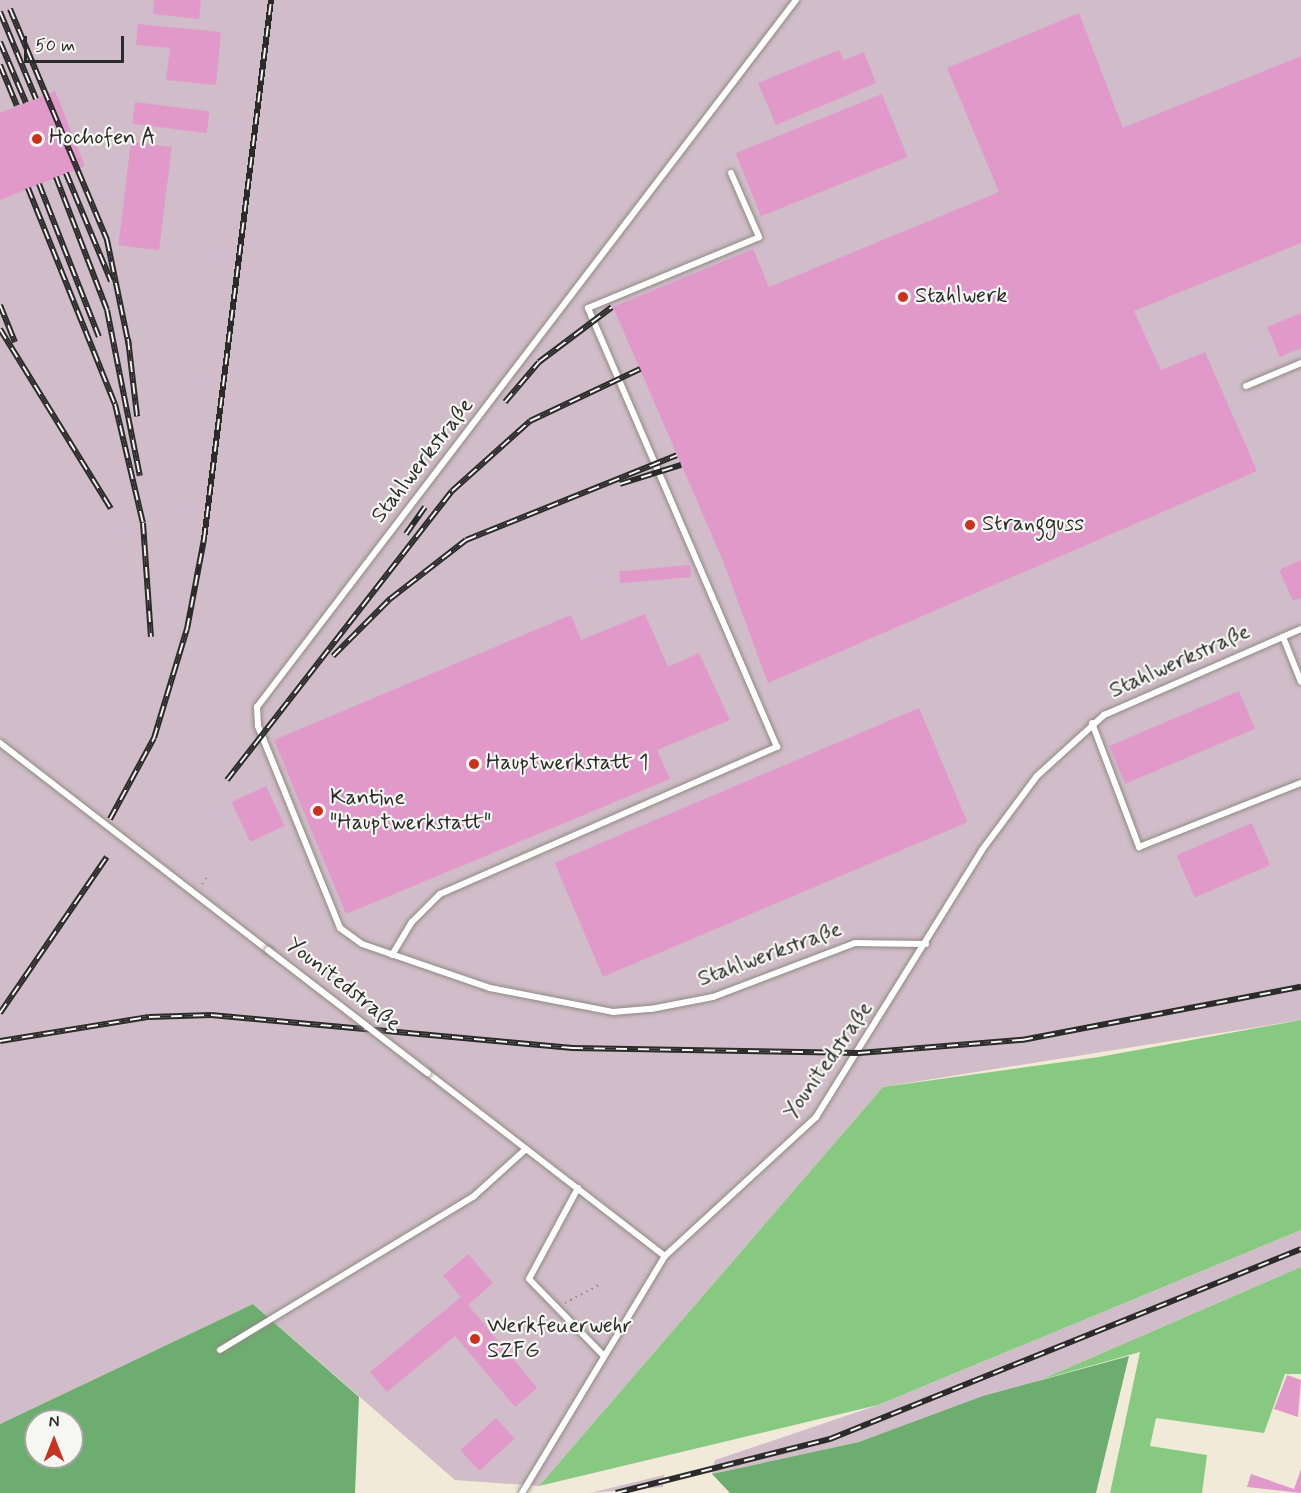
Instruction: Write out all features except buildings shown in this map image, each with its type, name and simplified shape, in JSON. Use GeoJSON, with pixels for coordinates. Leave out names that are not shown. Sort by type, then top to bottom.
{"type":"FeatureCollection","features":[{"type":"Feature","properties":{"kind":"lane","name":"Stahlwerkstraße"},"geometry":{"type":"LineString","coordinates":[[796,0],[257,707],[258,726],[340,928],[392,955],[490,988],[613,1012],[713,997],[855,943],[926,944],[1007,812],[1092,723],[1301,629]]}},
{"type":"Feature","properties":{"kind":"lane"},"geometry":{"type":"LineString","coordinates":[[392,955],[412,922],[440,894],[777,747],[588,308],[759,237],[731,173]]}},
{"type":"Feature","properties":{"kind":"lane"},"geometry":{"type":"LineString","coordinates":[[1246,386],[1301,363]]}},
{"type":"Feature","properties":{"kind":"lane","name":"Stahlwerkstraße"},"geometry":{"type":"LineString","coordinates":[[1283,637],[1301,682]]}},
{"type":"Feature","properties":{"kind":"lane","name":"Stahlwerkstraße"},"geometry":{"type":"LineString","coordinates":[[1092,723],[1140,847],[1301,783]]}},
{"type":"Feature","properties":{"kind":"lane","name":"Younitedstraße"},"geometry":{"type":"LineString","coordinates":[[0,743],[665,1256]]}},
{"type":"Feature","properties":{"kind":"lane","name":"Younitedstraße"},"geometry":{"type":"LineString","coordinates":[[522,1493],[542,1456],[665,1256],[816,1117],[926,944]]}},
{"type":"Feature","properties":{"kind":"lane"},"geometry":{"type":"LineString","coordinates":[[220,1350],[474,1196],[526,1149]]}},
{"type":"Feature","properties":{"kind":"lane"},"geometry":{"type":"LineString","coordinates":[[578,1188],[529,1279],[604,1356]]}},
{"type":"Feature","properties":{"kind":"path"},"geometry":{"type":"LineString","coordinates":[[202,884],[207,877]]}},
{"type":"Feature","properties":{"kind":"path"},"geometry":{"type":"LineString","coordinates":[[557,1307],[599,1285]]}},
{"type":"Feature","properties":{"kind":"shaded area"},"geometry":{"type":"Polygon","coordinates":[[[0,0],[1301,0],[1301,1020],[883,1087],[539,1486],[455,1480],[253,1304],[32,1409],[24,1409],[24,1413],[0,1424],[0,0]]]}},
{"type":"Feature","properties":{"kind":"shaded area"},"geometry":{"type":"Polygon","coordinates":[[[1301,1230],[1301,1267],[1040,1380],[859,1442],[712,1474],[715,1460],[878,1405],[1301,1230]]]}},
{"type":"Feature","properties":{"kind":"shaded area"},"geometry":{"type":"Polygon","coordinates":[[[664,1475],[663,1487],[590,1493],[664,1475]]]}},
{"type":"Feature","properties":{"kind":"green space"},"geometry":{"type":"Polygon","coordinates":[[[1301,1020],[1301,1230],[878,1405],[539,1486],[883,1087],[1099,1057],[1301,1020]]]}},
{"type":"Feature","properties":{"kind":"green space"},"geometry":{"type":"Polygon","coordinates":[[[1301,1267],[1301,1374],[1285,1374],[1264,1433],[1156,1418],[1150,1446],[1207,1455],[1202,1493],[1110,1493],[1140,1352],[1040,1380],[1301,1267]]]}},
{"type":"Feature","properties":{"kind":"green space"},"geometry":{"type":"Polygon","coordinates":[[[253,1304],[359,1397],[355,1493],[0,1493],[0,1424],[24,1413],[24,1469],[84,1469],[84,1409],[32,1409],[253,1304]]]}},
{"type":"Feature","properties":{"kind":"green space"},"geometry":{"type":"Polygon","coordinates":[[[1129,1356],[1096,1493],[730,1493],[712,1474],[859,1442],[983,1396],[1129,1356]]]}},
{"type":"Feature","properties":{"kind":"railway"},"geometry":{"type":"LineString","coordinates":[[110,819],[154,738],[187,629],[204,539],[271,0]]}},
{"type":"Feature","properties":{"kind":"railway"},"geometry":{"type":"LineString","coordinates":[[10,9],[107,240],[129,346]]}},
{"type":"Feature","properties":{"kind":"railway"},"geometry":{"type":"LineString","coordinates":[[0,12],[36,99]]}},
{"type":"Feature","properties":{"kind":"railway"},"geometry":{"type":"LineString","coordinates":[[0,42],[26,103]]}},
{"type":"Feature","properties":{"kind":"railway"},"geometry":{"type":"LineString","coordinates":[[0,65],[17,106]]}},
{"type":"Feature","properties":{"kind":"railway"},"geometry":{"type":"LineString","coordinates":[[66,173],[111,281]]}},
{"type":"Feature","properties":{"kind":"railway"},"geometry":{"type":"LineString","coordinates":[[56,177],[107,310],[140,476]]}},
{"type":"Feature","properties":{"kind":"railway"},"geometry":{"type":"LineString","coordinates":[[39,184],[99,337]]}},
{"type":"Feature","properties":{"kind":"railway"},"geometry":{"type":"LineString","coordinates":[[28,188],[115,404],[143,523],[151,637]]}},
{"type":"Feature","properties":{"kind":"railway"},"geometry":{"type":"LineString","coordinates":[[0,305],[15,342]]}},
{"type":"Feature","properties":{"kind":"railway"},"geometry":{"type":"LineString","coordinates":[[505,402],[539,362],[612,307]]}},
{"type":"Feature","properties":{"kind":"railway"},"geometry":{"type":"LineString","coordinates":[[0,329],[111,509]]}},
{"type":"Feature","properties":{"kind":"railway"},"geometry":{"type":"LineString","coordinates":[[128,339],[137,416]]}},
{"type":"Feature","properties":{"kind":"railway"},"geometry":{"type":"LineString","coordinates":[[227,780],[452,491],[530,421],[640,369]]}},
{"type":"Feature","properties":{"kind":"railway"},"geometry":{"type":"LineString","coordinates":[[333,656],[390,599],[466,540],[677,455]]}},
{"type":"Feature","properties":{"kind":"railway"},"geometry":{"type":"LineString","coordinates":[[620,484],[681,465]]}},
{"type":"Feature","properties":{"kind":"railway"},"geometry":{"type":"LineString","coordinates":[[406,534],[425,507]]}},
{"type":"Feature","properties":{"kind":"railway"},"geometry":{"type":"LineString","coordinates":[[0,1013],[107,857]]}},
{"type":"Feature","properties":{"kind":"railway"},"geometry":{"type":"LineString","coordinates":[[0,1041],[149,1017],[211,1015],[572,1048],[859,1053],[1022,1040],[1301,987]]}},
{"type":"Feature","properties":{"kind":"railway"},"geometry":{"type":"LineString","coordinates":[[616,1493],[830,1439],[1301,1249]]}},
{"type":"Feature","properties":{"kind":"place","name":"Hochofen A"},"geometry":{"type":"Point","coordinates":[37,139]}},
{"type":"Feature","properties":{"kind":"place","name":"Stahlwerk"},"geometry":{"type":"Point","coordinates":[903,297]}},
{"type":"Feature","properties":{"kind":"place","name":"Strangguss"},"geometry":{"type":"Point","coordinates":[970,525]}},
{"type":"Feature","properties":{"kind":"place","name":"Hauptwerkstatt 1"},"geometry":{"type":"Point","coordinates":[474,764]}},
{"type":"Feature","properties":{"kind":"place","name":"Kantine \"Hauptwerkstatt\""},"geometry":{"type":"Point","coordinates":[318,811]}},
{"type":"Feature","properties":{"kind":"place","name":"Werkfeuerwehr SZFG"},"geometry":{"type":"Point","coordinates":[475,1339]}}]}
